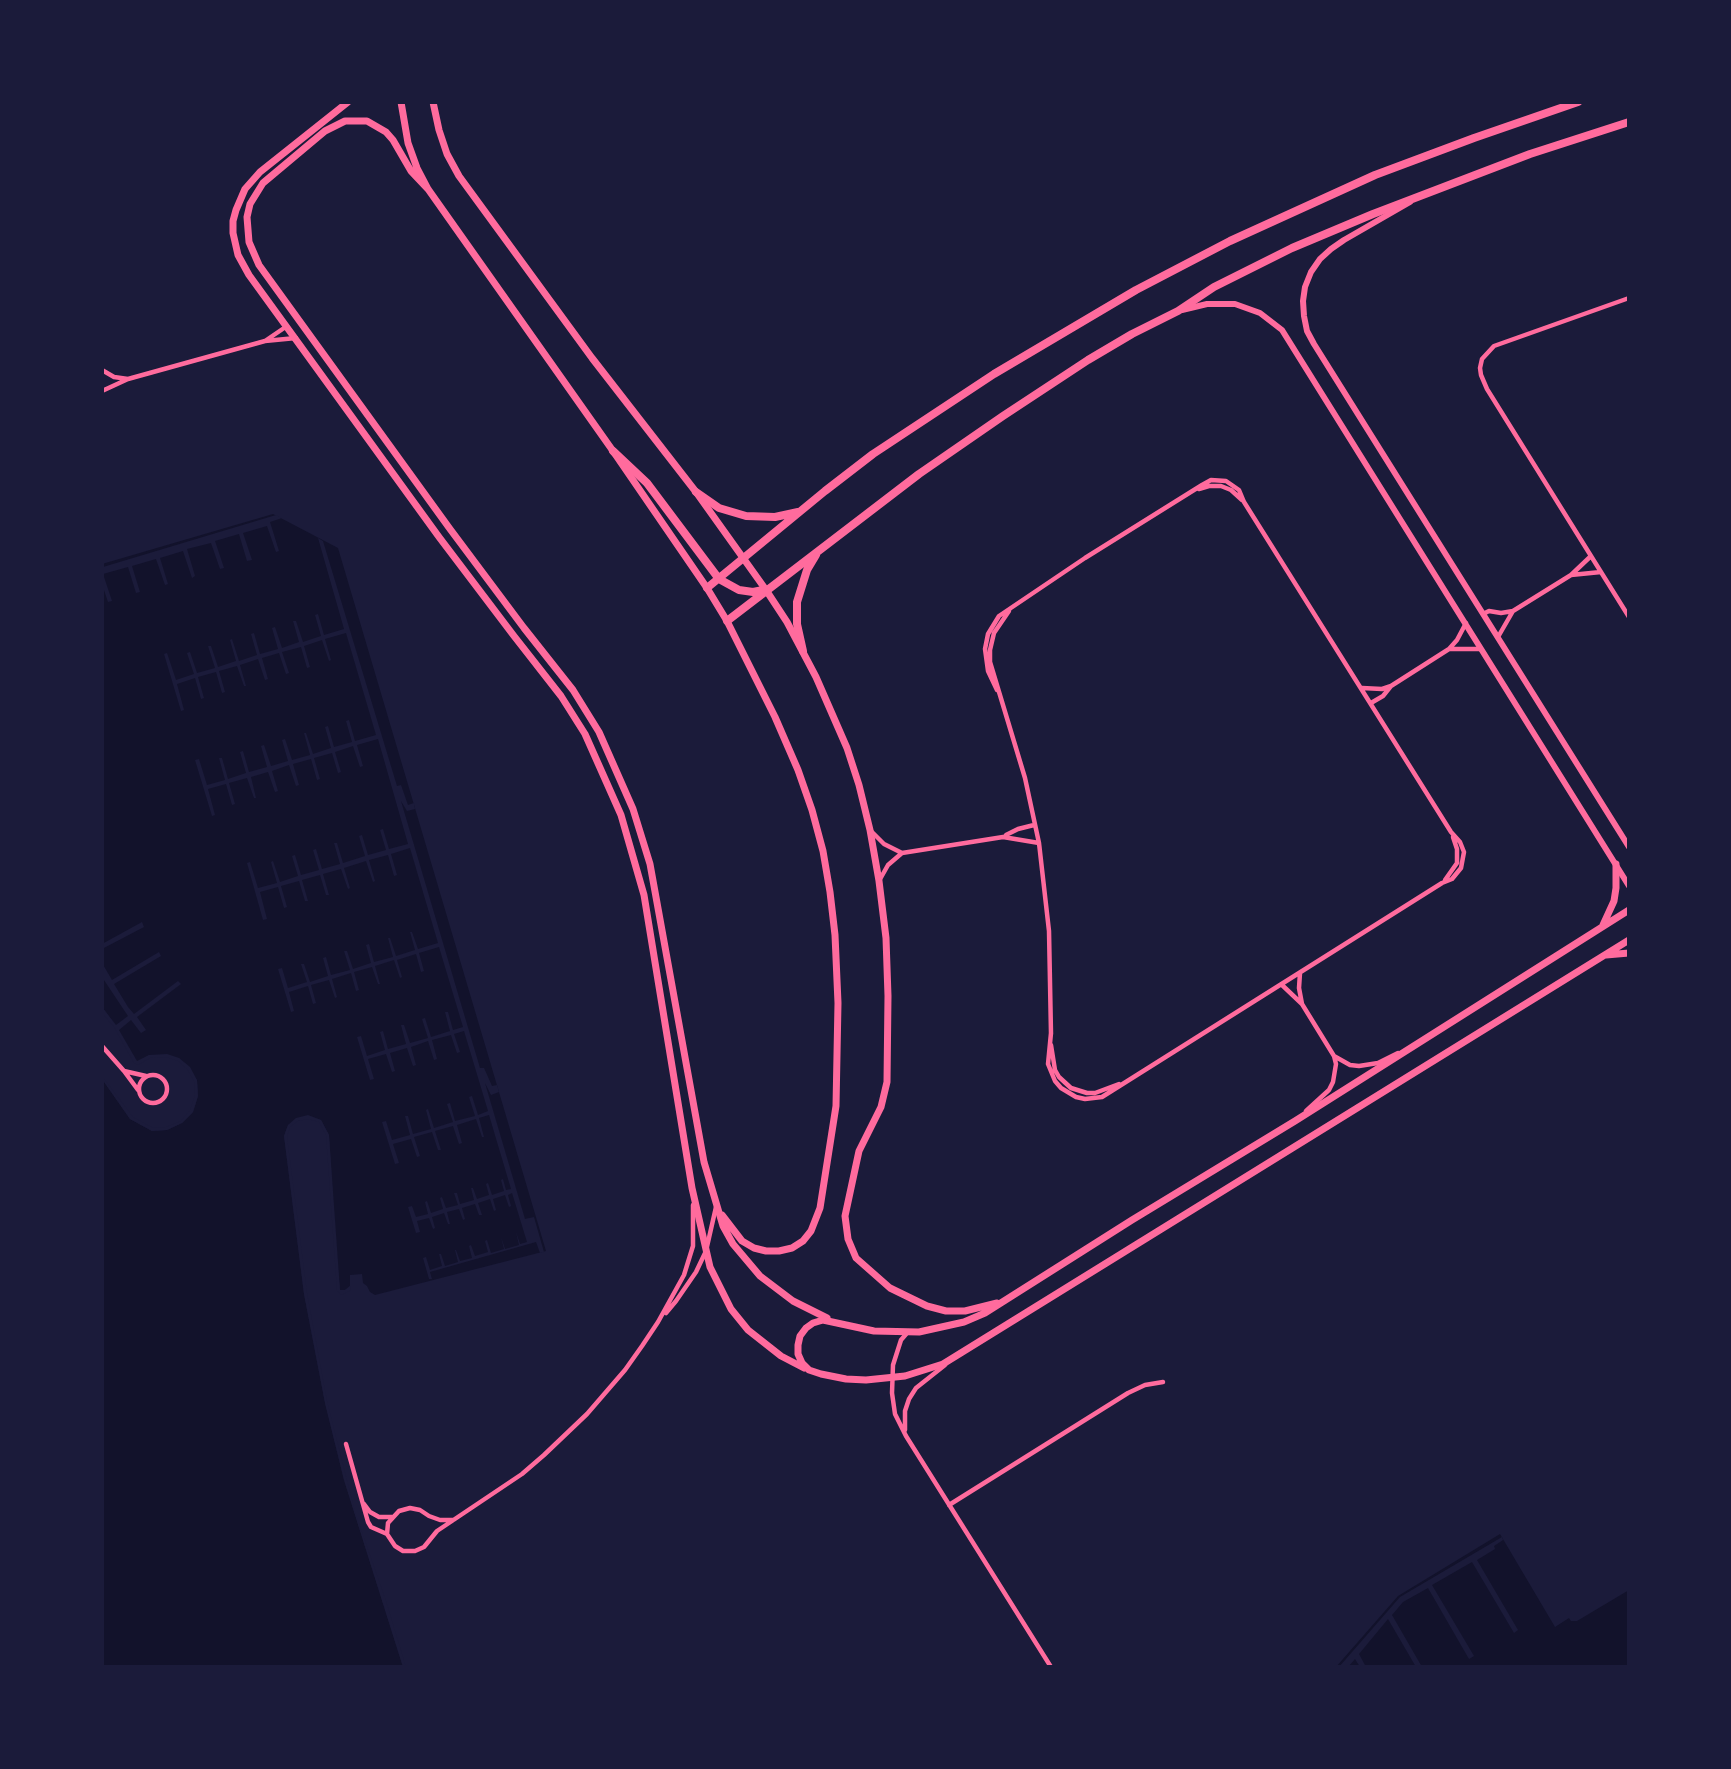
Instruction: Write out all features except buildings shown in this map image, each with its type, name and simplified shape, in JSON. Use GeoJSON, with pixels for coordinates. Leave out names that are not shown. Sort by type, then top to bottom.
{"type":"FeatureCollection","features":[{"type":"Feature","properties":{"kind":"main road"},"geometry":{"type":"LineString","coordinates":[[348,102],[260,172],[245,189],[236,210],[233,233],[238,255],[249,275],[439,537],[561,696],[592,748],[621,815],[644,895],[692,1188],[706,1251],[716,1281],[731,1309],[744,1325],[769,1348],[787,1360],[809,1370],[846,1379],[893,1378],[924,1371],[960,1354],[1629,940]]}},
{"type":"Feature","properties":{"kind":"main road"},"geometry":{"type":"LineString","coordinates":[[401,102],[408,143],[428,189],[613,451],[727,621],[759,683],[798,770],[812,810],[823,851],[835,934],[838,1003],[837,1072],[832,1140],[820,1208],[811,1231],[803,1241],[792,1248],[766,1251],[753,1248],[742,1241],[716,1207]]}},
{"type":"Feature","properties":{"kind":"main road"},"geometry":{"type":"LineString","coordinates":[[434,102],[438,130],[459,176],[592,358],[696,492],[766,590],[803,651],[833,712],[847,748],[859,784],[870,830],[879,881],[888,967],[887,1082],[881,1107],[859,1151],[845,1216],[848,1239],[856,1258],[890,1288],[927,1306],[946,1311],[965,1311],[1008,1299]]}},
{"type":"Feature","properties":{"kind":"main road"},"geometry":{"type":"LineString","coordinates":[[707,588],[873,454],[962,394],[1081,322],[1183,265],[1278,218],[1375,175],[1578,102]]}},
{"type":"Feature","properties":{"kind":"main road"},"geometry":{"type":"LineString","coordinates":[[428,189],[411,171],[386,132],[371,123],[356,120],[334,125],[263,183],[250,204],[247,217],[249,242],[259,265],[456,538],[573,690],[603,740],[633,809],[650,864],[704,1162],[723,1226],[733,1244],[760,1276],[793,1301],[832,1321]]}},
{"type":"Feature","properties":{"kind":"main road"},"geometry":{"type":"LineString","coordinates":[[727,621],[919,474],[1028,399],[1132,334],[1178,310],[1214,287],[1292,249],[1425,194],[1530,154],[1629,122]]}},
{"type":"Feature","properties":{"kind":"main road"},"geometry":{"type":"LineString","coordinates":[[288,326],[310,334]]}},
{"type":"Feature","properties":{"kind":"main road"},"geometry":{"type":"LineString","coordinates":[[613,451],[647,483],[719,579],[739,590],[753,592],[766,590]]}},
{"type":"Feature","properties":{"kind":"main road"},"geometry":{"type":"LineString","coordinates":[[696,492],[719,508],[746,516],[775,517],[802,510]]}},
{"type":"Feature","properties":{"kind":"main road"},"geometry":{"type":"LineString","coordinates":[[803,651],[797,624],[797,602],[807,570],[821,549]]}},
{"type":"Feature","properties":{"kind":"main road"},"geometry":{"type":"LineString","coordinates":[[1603,925],[1614,901],[1616,864]]}},
{"type":"Feature","properties":{"kind":"main road"},"geometry":{"type":"LineString","coordinates":[[809,1370],[802,1363],[798,1354],[798,1345],[800,1336],[813,1323],[823,1320],[874,1331],[907,1333],[942,1329],[985,1313],[1629,910]]}},
{"type":"Feature","properties":{"kind":"main road"},"geometry":{"type":"LineString","coordinates":[[1603,955],[1629,953]]}},
{"type":"Feature","properties":{"kind":"street"},"geometry":{"type":"LineString","coordinates":[[1425,194],[1344,240],[1320,260],[1311,272],[1305,287],[1304,316],[1314,344],[1629,847]]}},
{"type":"Feature","properties":{"kind":"street"},"geometry":{"type":"LineString","coordinates":[[1629,298],[1494,346],[1482,359],[1480,368],[1487,390],[1629,617]]}},
{"type":"Feature","properties":{"kind":"street"},"geometry":{"type":"LineString","coordinates":[[1178,310],[1207,304],[1235,304],[1260,313],[1282,330],[1629,885]]}},
{"type":"Feature","properties":{"kind":"street"},"geometry":{"type":"LineString","coordinates":[[265,341],[288,326]]}},
{"type":"Feature","properties":{"kind":"street"},"geometry":{"type":"LineString","coordinates":[[102,391],[128,379],[265,341],[296,338]]}},
{"type":"Feature","properties":{"kind":"street"},"geometry":{"type":"LineString","coordinates":[[102,370],[128,379]]}},
{"type":"Feature","properties":{"kind":"street"},"geometry":{"type":"LineString","coordinates":[[1211,480],[1226,481],[1239,490],[1244,502],[1362,688],[1451,832],[1458,858],[1455,869],[1442,883],[1102,1097],[1085,1099],[1068,1093],[1050,1073],[1047,1055],[1051,1033],[1049,931],[1039,843],[1015,743],[990,662],[990,644],[996,628],[1013,607],[1113,540],[1211,480]]}},
{"type":"Feature","properties":{"kind":"street"},"geometry":{"type":"LineString","coordinates":[[1498,637],[1513,611],[1571,575],[1591,556]]}},
{"type":"Feature","properties":{"kind":"street"},"geometry":{"type":"LineString","coordinates":[[1571,575],[1601,572]]}},
{"type":"Feature","properties":{"kind":"street"},"geometry":{"type":"LineString","coordinates":[[1483,614],[1489,611],[1501,613],[1513,611]]}},
{"type":"Feature","properties":{"kind":"street"},"geometry":{"type":"LineString","coordinates":[[1362,688],[1382,689],[1391,686],[1449,649],[1466,623]]}},
{"type":"Feature","properties":{"kind":"street"},"geometry":{"type":"LineString","coordinates":[[1449,649],[1481,649]]}},
{"type":"Feature","properties":{"kind":"street"},"geometry":{"type":"LineString","coordinates":[[1371,704],[1383,696],[1391,686]]}},
{"type":"Feature","properties":{"kind":"street"},"geometry":{"type":"LineString","coordinates":[[879,881],[888,865],[902,854],[1003,837],[1018,829],[1035,825]]}},
{"type":"Feature","properties":{"kind":"street"},"geometry":{"type":"LineString","coordinates":[[870,830],[884,844],[902,854]]}},
{"type":"Feature","properties":{"kind":"street"},"geometry":{"type":"LineString","coordinates":[[1003,837],[1039,843]]}},
{"type":"Feature","properties":{"kind":"street"},"geometry":{"type":"LineString","coordinates":[[1300,973],[1299,988],[1302,1004]]}},
{"type":"Feature","properties":{"kind":"street"},"geometry":{"type":"LineString","coordinates":[[1282,985],[1302,1004],[1334,1056],[1336,1073],[1329,1090],[1295,1121]]}},
{"type":"Feature","properties":{"kind":"street"},"geometry":{"type":"LineString","coordinates":[[1334,1056],[1350,1065],[1369,1066],[1418,1043]]}},
{"type":"Feature","properties":{"kind":"street"},"geometry":{"type":"LineString","coordinates":[[102,1046],[124,1071],[142,1099],[150,1103],[159,1101],[166,1095],[167,1086],[162,1078],[153,1074],[140,1081],[138,1090]]}},
{"type":"Feature","properties":{"kind":"street"},"geometry":{"type":"LineString","coordinates":[[124,1071],[146,1076]]}},
{"type":"Feature","properties":{"kind":"street"},"geometry":{"type":"LineString","coordinates":[[658,1322],[684,1275],[689,1260],[694,1230],[692,1188]]}},
{"type":"Feature","properties":{"kind":"street"},"geometry":{"type":"LineString","coordinates":[[453,1520],[440,1520],[420,1510],[410,1508],[399,1510],[388,1523],[387,1533],[395,1546],[403,1551],[415,1551],[424,1547],[437,1531],[522,1474],[566,1435],[619,1377],[658,1322],[692,1280],[706,1251],[716,1207]]}},
{"type":"Feature","properties":{"kind":"street"},"geometry":{"type":"LineString","coordinates":[[907,1333],[901,1340],[896,1353],[892,1393],[895,1414],[906,1436],[1051,1667]]}},
{"type":"Feature","properties":{"kind":"street"},"geometry":{"type":"LineString","coordinates":[[906,1436],[905,1411],[912,1394],[925,1380],[960,1354]]}},
{"type":"Feature","properties":{"kind":"street"},"geometry":{"type":"LineString","coordinates":[[949,1505],[1128,1392],[1145,1385],[1163,1382]]}},
{"type":"Feature","properties":{"kind":"street"},"geometry":{"type":"LineString","coordinates":[[346,1444],[371,1527],[387,1533]]}},
{"type":"Feature","properties":{"kind":"street"},"geometry":{"type":"LineString","coordinates":[[362,1502],[370,1512],[379,1516],[392,1517]]}},
{"type":"Feature","properties":{"kind":"shaded area"},"geometry":{"type":"Polygon","coordinates":[[[273,514],[338,548],[546,1251],[375,1295],[363,1283],[362,1274],[350,1275],[350,1286],[342,1292],[336,1246],[329,1135],[321,1120],[309,1116],[288,1125],[284,1136],[304,1294],[325,1403],[344,1480],[403,1667],[102,1667],[102,1079],[130,1119],[152,1131],[167,1130],[182,1123],[193,1112],[198,1096],[197,1080],[179,1058],[149,1055],[137,1062],[102,1007],[102,564],[273,514]]]}},
{"type":"Feature","properties":{"kind":"shaded area"},"geometry":{"type":"Polygon","coordinates":[[[1500,1534],[1555,1627],[1569,1618],[1571,1621],[1577,1621],[1629,1590],[1629,1667],[1336,1667],[1398,1596],[1500,1534]]]}},
{"type":"Feature","properties":{"kind":"pier"},"geometry":{"type":"Polygon","coordinates":[[[276,515],[282,518],[270,522],[279,551],[276,552],[267,526],[243,533],[252,560],[247,561],[239,534],[215,541],[224,568],[220,569],[211,543],[187,549],[195,576],[192,578],[183,551],[160,558],[168,584],[165,585],[156,559],[132,566],[140,592],[136,593],[128,567],[103,574],[112,601],[108,602],[102,584],[102,564],[103,567],[276,515]]]}},
{"type":"Feature","properties":{"kind":"pier"},"geometry":{"type":"Polygon","coordinates":[[[318,538],[323,541],[397,786],[401,785],[408,805],[414,803],[415,809],[407,811],[401,801],[480,1068],[484,1068],[492,1086],[497,1085],[499,1092],[491,1095],[485,1083],[525,1219],[534,1217],[544,1252],[540,1253],[536,1242],[430,1272],[432,1279],[429,1279],[423,1258],[426,1257],[430,1270],[442,1266],[439,1254],[445,1266],[458,1262],[455,1250],[460,1261],[472,1258],[469,1246],[471,1245],[475,1256],[488,1252],[485,1241],[487,1240],[491,1253],[504,1249],[501,1237],[505,1249],[519,1245],[516,1232],[520,1244],[527,1242],[512,1193],[508,1195],[511,1206],[509,1207],[505,1195],[493,1199],[496,1210],[494,1211],[490,1199],[478,1203],[482,1215],[479,1215],[475,1204],[462,1208],[465,1219],[463,1220],[459,1209],[447,1212],[450,1224],[444,1213],[432,1217],[435,1228],[433,1229],[429,1218],[417,1221],[420,1232],[416,1233],[408,1207],[412,1206],[416,1217],[428,1214],[425,1202],[427,1201],[431,1213],[443,1209],[440,1198],[442,1197],[446,1208],[458,1205],[454,1193],[457,1193],[460,1204],[474,1200],[471,1188],[477,1199],[489,1195],[486,1184],[488,1183],[492,1195],[504,1191],[501,1180],[503,1179],[506,1190],[511,1189],[489,1115],[479,1118],[484,1137],[482,1137],[476,1119],[457,1125],[462,1143],[459,1144],[453,1126],[435,1131],[441,1150],[438,1150],[432,1132],[414,1137],[420,1156],[417,1157],[411,1139],[393,1144],[399,1163],[395,1164],[382,1122],[386,1121],[392,1140],[410,1135],[405,1116],[408,1116],[413,1134],[431,1129],[426,1110],[428,1109],[434,1128],[453,1122],[447,1104],[450,1103],[455,1121],[475,1116],[469,1097],[472,1096],[478,1115],[488,1111],[464,1031],[454,1034],[460,1052],[457,1053],[451,1035],[432,1040],[437,1059],[434,1060],[428,1041],[411,1047],[416,1065],[413,1066],[407,1048],[390,1053],[395,1071],[392,1072],[386,1054],[368,1059],[374,1079],[370,1080],[357,1037],[361,1036],[367,1056],[385,1050],[380,1032],[383,1031],[388,1049],[406,1044],[401,1025],[404,1025],[410,1043],[428,1038],[422,1019],[425,1018],[431,1037],[450,1031],[445,1012],[448,1012],[453,1030],[463,1027],[439,947],[419,953],[424,971],[421,972],[416,954],[397,960],[402,977],[400,978],[394,960],[375,966],[380,984],[378,984],[372,967],[354,972],[359,990],[356,991],[351,973],[332,979],[337,997],[335,998],[329,980],[311,985],[316,1003],[313,1004],[308,986],[289,992],[294,1011],[291,1012],[278,969],[282,968],[288,988],[307,982],[301,964],[304,964],[310,982],[328,976],[323,958],[326,957],[331,975],[350,970],[344,951],[347,951],[353,969],[371,963],[366,945],[369,944],[374,962],[393,957],[388,938],[390,938],[396,956],[415,950],[410,932],[412,932],[418,949],[438,943],[410,848],[391,854],[397,875],[394,876],[388,855],[369,860],[375,881],[373,882],[366,861],[344,868],[350,888],[348,889],[341,869],[323,874],[329,895],[326,895],[320,875],[302,880],[308,901],[305,901],[299,881],[281,886],[287,907],[284,908],[278,887],[260,892],[267,919],[263,920],[247,863],[250,862],[258,888],[277,883],[271,862],[273,861],[280,882],[298,876],[292,856],[295,855],[301,875],[319,870],[313,850],[316,849],[322,869],[340,864],[334,843],[337,843],[343,863],[365,856],[359,836],[362,835],[368,855],[386,850],[380,830],[383,829],[389,849],[408,844],[378,739],[357,745],[363,766],[360,767],[353,746],[335,752],[341,772],[338,773],[332,753],[314,758],[320,779],[317,780],[311,759],[293,764],[299,785],[296,786],[289,765],[272,771],[278,791],[275,792],[268,772],[251,777],[256,798],[254,798],[247,778],[229,783],[235,804],[232,805],[226,784],[208,789],[215,815],[212,816],[195,760],[199,759],[207,785],[225,780],[219,758],[222,758],[228,779],[246,773],[240,752],[243,751],[249,772],[267,767],[261,746],[264,745],[271,766],[288,761],[282,740],[285,739],[292,760],[310,755],[304,733],[306,733],[313,754],[331,748],[325,727],[328,726],[334,747],[352,742],[346,721],[349,720],[355,741],[376,735],[346,633],[325,639],[331,660],[329,661],[322,640],[304,646],[310,667],[307,668],[301,647],[282,652],[289,673],[286,674],[279,653],[262,658],[268,679],[265,680],[258,659],[240,665],[246,686],[244,686],[237,666],[219,671],[225,692],[222,693],[216,672],[198,677],[204,698],[201,699],[195,678],[177,684],[184,710],[181,711],[164,654],[167,653],[176,680],[194,674],[187,653],[190,652],[197,673],[215,668],[208,646],[211,646],[218,667],[236,661],[230,640],[232,639],[239,661],[257,655],[251,634],[254,633],[260,654],[278,649],[272,628],[275,627],[282,648],[299,642],[293,621],[296,621],[303,642],[321,636],[315,615],[318,614],[324,635],[344,629],[318,538]]]}},
{"type":"Feature","properties":{"kind":"pier"},"geometry":{"type":"Polygon","coordinates":[[[142,922],[144,927],[102,949],[102,944],[142,922]]]}},
{"type":"Feature","properties":{"kind":"pier"},"geometry":{"type":"Polygon","coordinates":[[[159,952],[161,956],[114,984],[128,1007],[134,1014],[178,981],[181,984],[137,1017],[146,1030],[141,1033],[131,1020],[119,1030],[137,1061],[149,1055],[167,1054],[179,1058],[190,1067],[197,1080],[198,1096],[193,1112],[182,1123],[167,1130],[152,1131],[130,1119],[102,1076],[133,1117],[153,1128],[166,1127],[181,1121],[190,1110],[195,1095],[194,1081],[187,1069],[178,1061],[166,1057],[150,1058],[138,1065],[134,1063],[114,1027],[102,1013],[102,1007],[116,1025],[128,1016],[102,977],[102,963],[112,980],[159,952]]]}},
{"type":"Feature","properties":{"kind":"pier"},"geometry":{"type":"Polygon","coordinates":[[[308,1115],[321,1120],[329,1135],[340,1290],[346,1290],[350,1286],[351,1290],[342,1295],[337,1291],[326,1135],[319,1122],[308,1119],[298,1121],[290,1127],[287,1137],[307,1293],[327,1401],[355,1512],[406,1667],[403,1667],[344,1480],[325,1403],[304,1294],[284,1136],[288,1125],[296,1118],[308,1115]]]}},
{"type":"Feature","properties":{"kind":"pier"},"geometry":{"type":"Polygon","coordinates":[[[1502,1537],[1503,1540],[1494,1546],[1495,1549],[1477,1560],[1518,1630],[1514,1633],[1472,1562],[1432,1585],[1474,1656],[1469,1659],[1428,1588],[1403,1602],[1392,1615],[1422,1667],[1416,1667],[1388,1619],[1359,1654],[1366,1667],[1360,1667],[1355,1659],[1348,1667],[1339,1667],[1400,1597],[1502,1537]]]}}]}
